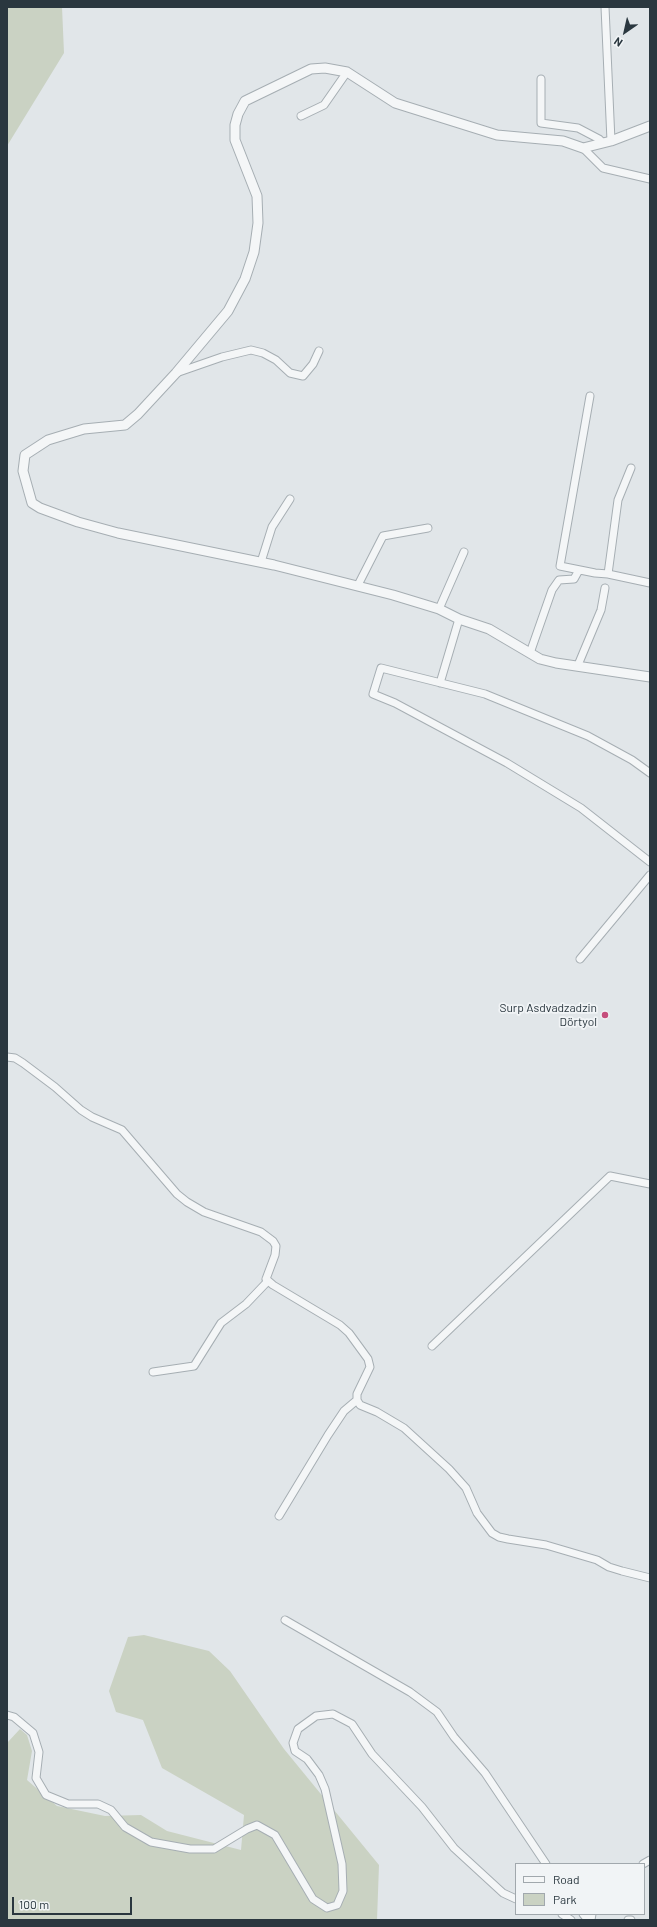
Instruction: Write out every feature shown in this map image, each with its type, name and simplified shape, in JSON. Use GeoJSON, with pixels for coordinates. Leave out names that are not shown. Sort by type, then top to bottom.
{"type":"FeatureCollection","features":[{"type":"Feature","properties":{"kind":"street"},"geometry":{"type":"LineString","coordinates":[[604,7],[607,142]]}},
{"type":"Feature","properties":{"kind":"street"},"geometry":{"type":"LineString","coordinates":[[650,179],[603,168],[583,148],[563,141],[497,135],[396,103],[347,72],[326,68],[311,69],[245,101],[238,114],[235,125],[236,140],[257,196],[258,222],[254,252],[245,279],[228,311],[176,373],[138,414],[125,425],[84,428],[48,440],[25,455],[23,471],[32,503],[40,508],[78,522],[118,533],[261,562],[358,585],[439,609],[489,629],[545,660],[650,677]]}},
{"type":"Feature","properties":{"kind":"street"},"geometry":{"type":"LineString","coordinates":[[301,116],[324,105],[347,72]]}},
{"type":"Feature","properties":{"kind":"street"},"geometry":{"type":"LineString","coordinates":[[541,79],[541,123],[578,128],[607,142]]}},
{"type":"Feature","properties":{"kind":"street"},"geometry":{"type":"LineString","coordinates":[[583,148],[607,142],[650,126]]}},
{"type":"Feature","properties":{"kind":"street"},"geometry":{"type":"LineString","coordinates":[[176,373],[222,357],[251,350],[262,353],[276,360],[290,373],[303,376],[313,364],[319,351]]}},
{"type":"Feature","properties":{"kind":"street"},"geometry":{"type":"LineString","coordinates":[[590,396],[560,566],[650,583]]}},
{"type":"Feature","properties":{"kind":"street"},"geometry":{"type":"LineString","coordinates":[[608,574],[618,500],[631,468]]}},
{"type":"Feature","properties":{"kind":"street"},"geometry":{"type":"LineString","coordinates":[[261,562],[272,527],[290,499]]}},
{"type":"Feature","properties":{"kind":"street"},"geometry":{"type":"LineString","coordinates":[[358,585],[383,536],[428,528]]}},
{"type":"Feature","properties":{"kind":"street"},"geometry":{"type":"LineString","coordinates":[[439,609],[464,552]]}},
{"type":"Feature","properties":{"kind":"street"},"geometry":{"type":"LineString","coordinates":[[530,653],[552,590],[559,580],[574,579],[579,570]]}},
{"type":"Feature","properties":{"kind":"street"},"geometry":{"type":"LineString","coordinates":[[578,666],[601,610],[605,588]]}},
{"type":"Feature","properties":{"kind":"street"},"geometry":{"type":"LineString","coordinates":[[440,683],[459,618]]}},
{"type":"Feature","properties":{"kind":"street"},"geometry":{"type":"LineString","coordinates":[[650,773],[626,756],[588,736],[545,717],[485,694],[380,668],[373,694],[395,703],[514,767],[581,808],[650,862]]}},
{"type":"Feature","properties":{"kind":"street"},"geometry":{"type":"LineString","coordinates":[[580,959],[650,875]]}},
{"type":"Feature","properties":{"kind":"street"},"geometry":{"type":"LineString","coordinates":[[7,1057],[15,1058],[24,1063],[92,1118],[122,1130],[177,1194],[187,1202],[204,1212],[268,1236],[276,1246],[275,1255],[266,1279],[267,1282],[246,1304],[221,1323],[194,1366],[154,1372]]}},
{"type":"Feature","properties":{"kind":"street"},"geometry":{"type":"LineString","coordinates":[[432,1346],[610,1176],[650,1184]]}},
{"type":"Feature","properties":{"kind":"street"},"geometry":{"type":"LineString","coordinates":[[266,1279],[273,1285],[340,1325],[360,1347],[368,1359],[370,1367],[359,1388],[357,1400],[344,1411],[279,1516]]}},
{"type":"Feature","properties":{"kind":"street"},"geometry":{"type":"LineString","coordinates":[[357,1400],[360,1405],[377,1412],[404,1428],[449,1469],[466,1488],[477,1513],[492,1533],[508,1540],[546,1544],[597,1560],[609,1567],[650,1578]]}},
{"type":"Feature","properties":{"kind":"street"},"geometry":{"type":"LineString","coordinates":[[285,1620],[410,1692],[437,1712],[454,1737],[485,1773],[545,1863]]}},
{"type":"Feature","properties":{"kind":"street"},"geometry":{"type":"LineString","coordinates":[[7,1715],[14,1717],[34,1733],[39,1752],[36,1778],[46,1795],[68,1804],[98,1804],[111,1810],[125,1827],[151,1842],[190,1849],[214,1849],[247,1829],[257,1825],[275,1835],[313,1899],[327,1908],[337,1905],[343,1891],[342,1864],[325,1789],[319,1775],[307,1759],[295,1751],[293,1743],[298,1729],[316,1716],[333,1714],[352,1724],[372,1754],[422,1806],[454,1848],[503,1893],[515,1899]]}},
{"type":"Feature","properties":{"kind":"green space"},"geometry":{"type":"Polygon","coordinates":[[[7,7],[62,7],[64,53],[7,146],[7,7]]]}},
{"type":"Feature","properties":{"kind":"green space"},"geometry":{"type":"Polygon","coordinates":[[[144,1635],[209,1651],[230,1671],[284,1749],[379,1865],[377,1920],[7,1920],[7,1743],[20,1729],[27,1735],[32,1751],[27,1780],[57,1806],[105,1816],[141,1815],[167,1831],[241,1850],[244,1815],[162,1768],[143,1720],[116,1712],[109,1691],[128,1637],[144,1635]]]}},
{"type":"Feature","properties":{"kind":"place","name":"Surp Asdvadzadzin Dörtyol"},"geometry":{"type":"Point","coordinates":[605,1015]}}]}
